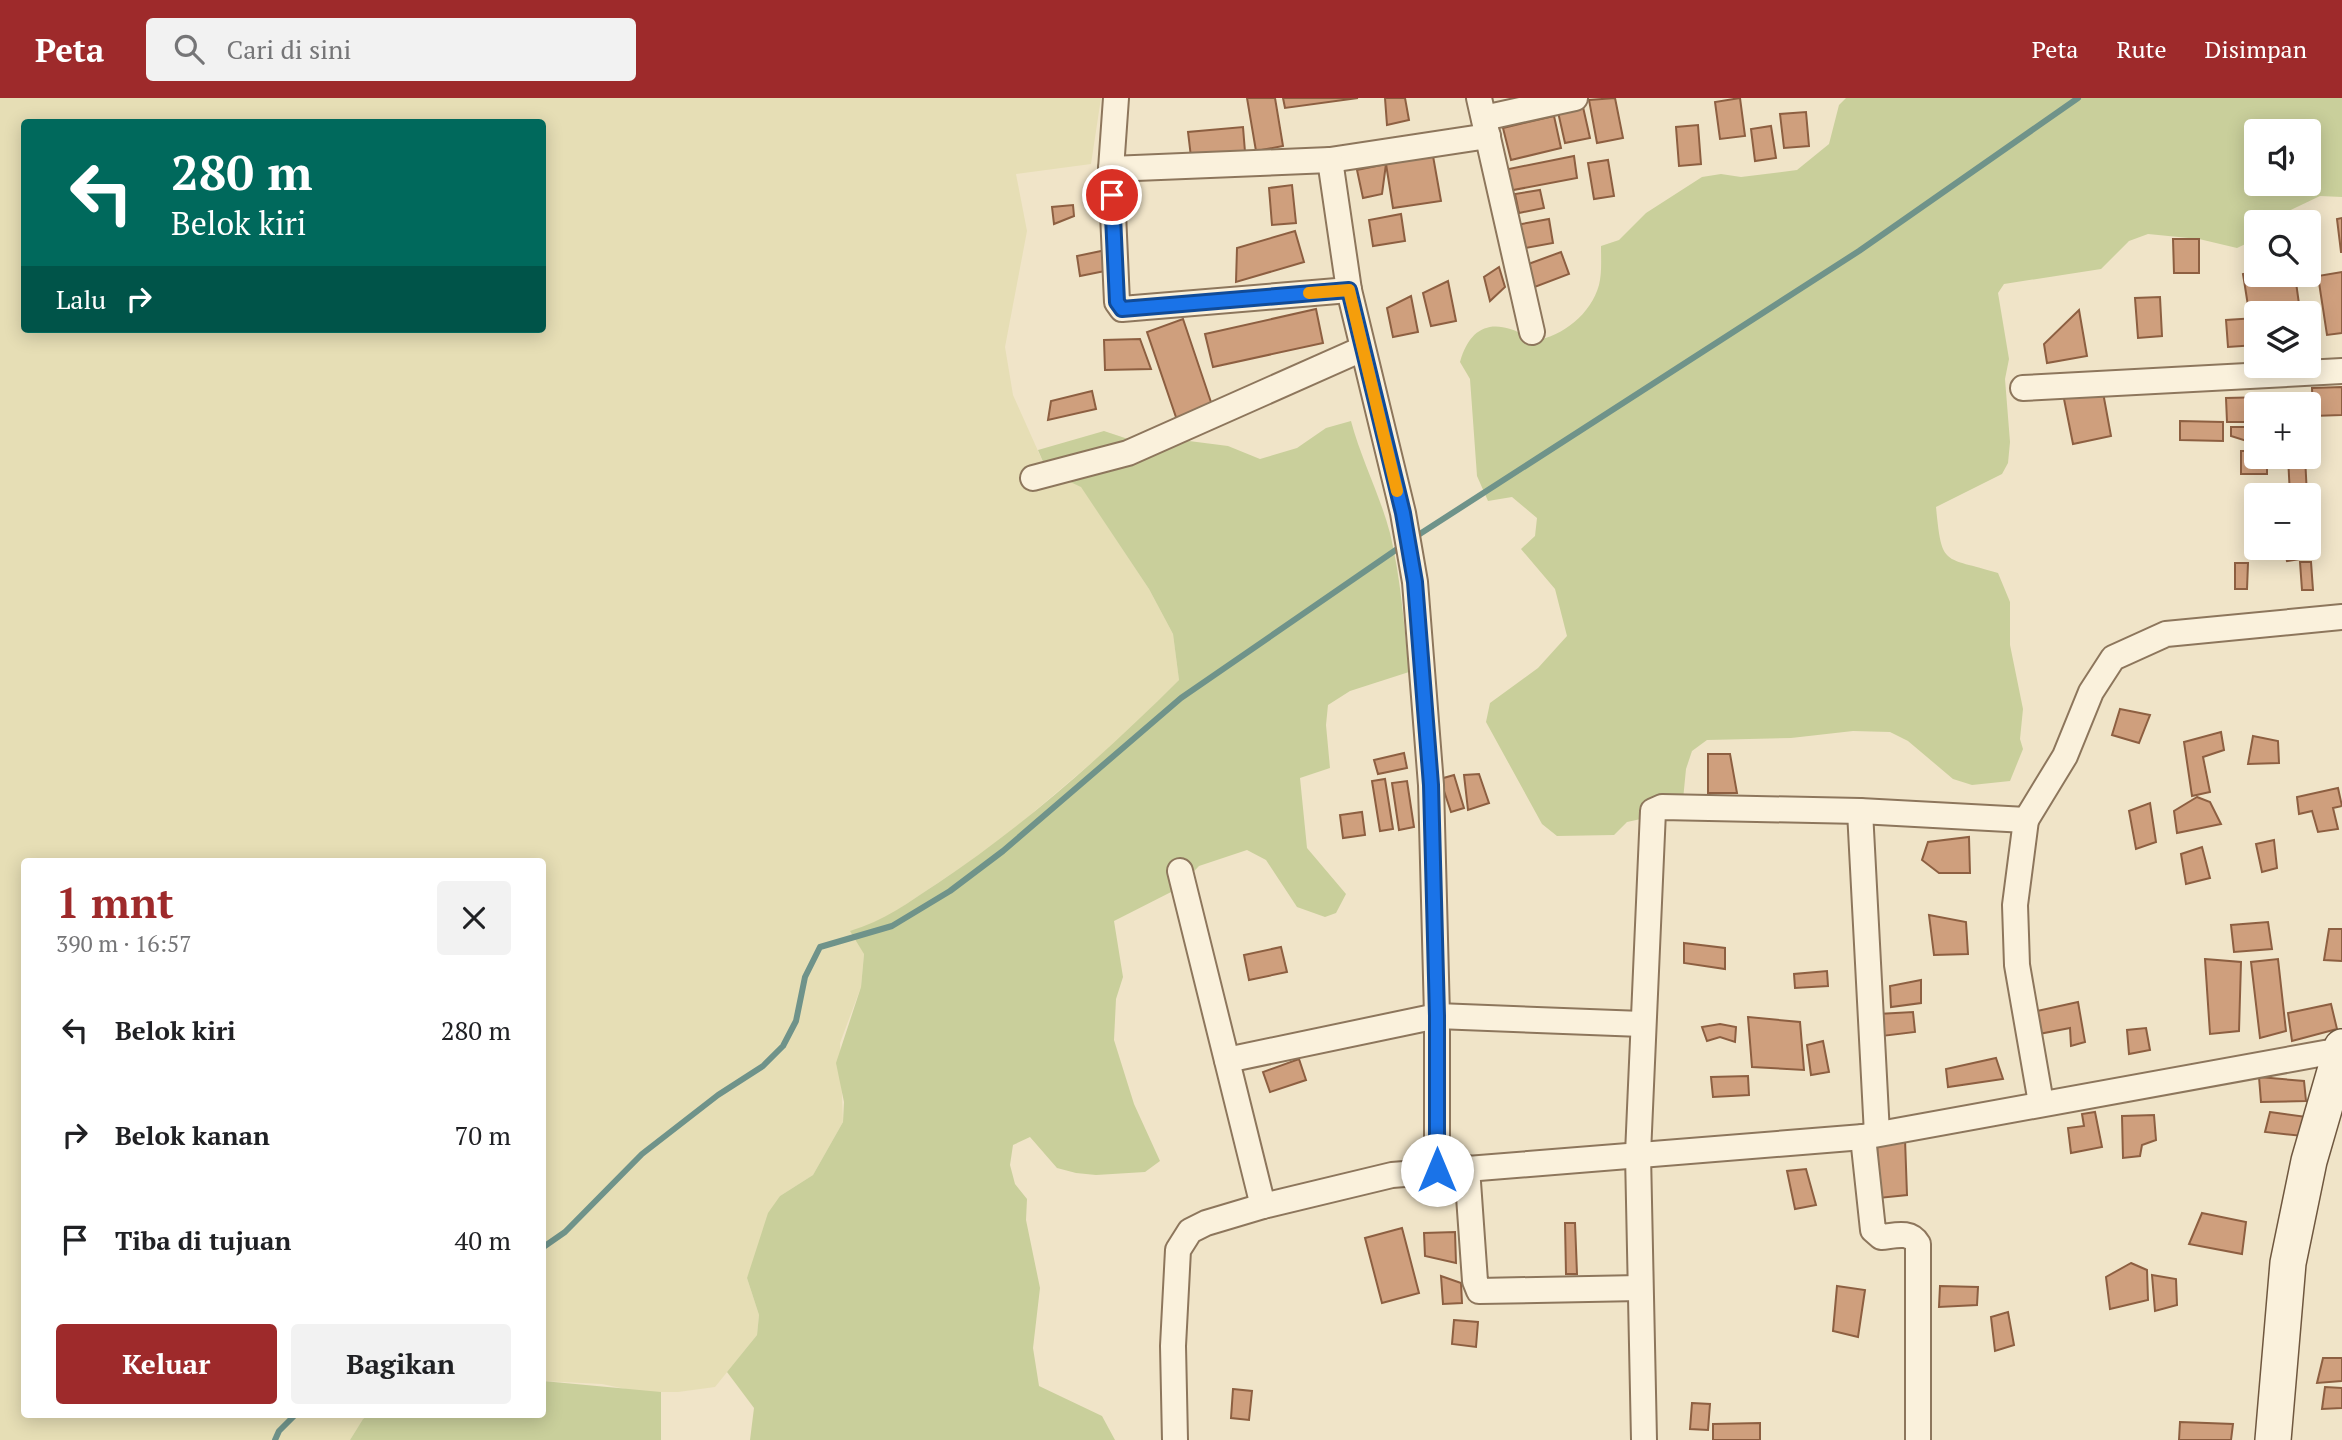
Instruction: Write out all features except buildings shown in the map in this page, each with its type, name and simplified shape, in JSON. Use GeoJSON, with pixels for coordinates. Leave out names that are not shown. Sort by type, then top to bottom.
{"type":"FeatureCollection","features":[{"type":"Feature","properties":{"kind":"street"},"geometry":{"type":"LineString","coordinates":[[1116,98],[1111,169],[1117,302],[1122,309],[1349,290]]}},
{"type":"Feature","properties":{"kind":"street"},"geometry":{"type":"LineString","coordinates":[[1111,169],[1330,160],[1484,117],[1575,98]]}},
{"type":"Feature","properties":{"kind":"street"},"geometry":{"type":"LineString","coordinates":[[1484,117],[1532,332]]}},
{"type":"Feature","properties":{"kind":"street"},"geometry":{"type":"LineString","coordinates":[[1330,160],[1349,290],[1403,513],[1415,582],[1431,785],[1437,1016],[1437,1170]]}},
{"type":"Feature","properties":{"kind":"street"},"geometry":{"type":"LineString","coordinates":[[1034,478],[1128,453],[1362,349]]}},
{"type":"Feature","properties":{"kind":"street"},"geometry":{"type":"LineString","coordinates":[[2023,388],[2342,371]]}},
{"type":"Feature","properties":{"kind":"street"},"geometry":{"type":"LineString","coordinates":[[2041,1103],[2017,965],[2015,905],[2026,820],[2065,756],[2091,692],[2113,658],[2166,634],[2342,617]]}},
{"type":"Feature","properties":{"kind":"street"},"geometry":{"type":"LineString","coordinates":[[1644,1440],[1638,1154],[1653,811],[1662,807],[1860,811],[2026,820]]}},
{"type":"Feature","properties":{"kind":"street"},"geometry":{"type":"LineString","coordinates":[[1860,811],[1873,1230],[1881,1237],[1904,1234],[1913,1237],[1919,1244],[1918,1440]]}},
{"type":"Feature","properties":{"kind":"street"},"geometry":{"type":"LineString","coordinates":[[1180,871],[1263,1206]]}},
{"type":"Feature","properties":{"kind":"street"},"geometry":{"type":"LineString","coordinates":[[1227,1059],[1437,1016],[1642,1024]]}},
{"type":"Feature","properties":{"kind":"street"},"geometry":{"type":"LineString","coordinates":[[1175,1440],[1173,1346],[1181,1241],[1190,1231],[1206,1223],[1263,1206],[1392,1175],[1870,1135],[2342,1049],[2309,1161],[2288,1264],[2273,1440]]}},
{"type":"Feature","properties":{"kind":"street"},"geometry":{"type":"LineString","coordinates":[[1467,1168],[1475,1281],[1479,1291],[1640,1288]]}},
{"type":"Feature","properties":{"kind":"shaded area"},"geometry":{"type":"Polygon","coordinates":[[[0,98],[1101,98],[1091,164],[1016,174],[1027,231],[1005,347],[1013,395],[1047,471],[1081,486],[1149,589],[1173,634],[1179,680],[1123,736],[996,844],[878,923],[851,931],[864,953],[861,987],[840,1043],[843,1122],[813,1175],[780,1196],[747,1278],[759,1315],[757,1335],[715,1387],[678,1392],[640,1392],[602,1384],[546,1381],[546,858],[21,858],[21,1418],[364,1418],[350,1440],[0,1440],[0,98]]]}},
{"type":"Feature","properties":{"kind":"green space"},"geometry":{"type":"Polygon","coordinates":[[[1846,98],[2342,98],[2342,197],[2320,196],[2291,210],[2244,210],[2244,245],[2237,248],[2199,239],[2148,234],[2129,241],[2101,269],[2004,284],[1998,293],[2009,359],[2005,379],[2010,442],[2008,463],[2002,474],[1936,507],[1940,541],[1944,550],[1956,561],[1998,573],[2010,602],[2010,645],[2023,709],[2020,739],[2023,749],[2010,781],[1972,785],[1953,779],[1908,741],[1890,732],[1853,731],[1791,738],[1707,740],[1692,751],[1686,769],[1682,810],[1627,822],[1614,835],[1557,836],[1542,824],[1486,722],[1490,703],[1538,668],[1567,636],[1555,589],[1521,549],[1535,536],[1537,518],[1512,497],[1488,501],[1477,476],[1470,379],[1460,362],[1465,348],[1472,337],[1489,327],[1510,329],[1534,341],[1565,329],[1583,314],[1595,296],[1601,276],[1601,246],[1619,240],[1646,213],[1702,177],[1721,174],[1741,177],[1797,170],[1829,144],[1839,105],[1846,98]]]}},
{"type":"Feature","properties":{"kind":"green space"},"geometry":{"type":"Polygon","coordinates":[[[1351,421],[1394,550],[1409,672],[1350,691],[1328,705],[1326,725],[1330,768],[1300,778],[1307,848],[1346,894],[1336,913],[1325,917],[1297,907],[1266,860],[1247,850],[1199,866],[1177,889],[1114,921],[1123,977],[1116,999],[1114,1040],[1134,1104],[1160,1161],[1145,1172],[1096,1175],[1076,1173],[1057,1168],[1030,1137],[1013,1145],[1010,1165],[1015,1184],[1027,1199],[1026,1220],[1040,1288],[1033,1348],[1039,1386],[1102,1416],[1115,1440],[750,1440],[754,1408],[727,1372],[757,1335],[759,1315],[747,1278],[768,1213],[780,1196],[813,1175],[843,1122],[844,1102],[836,1063],[861,987],[864,954],[850,931],[874,922],[906,904],[1002,837],[1093,761],[1179,680],[1173,634],[1149,589],[1081,487],[1047,471],[1038,450],[1104,431],[1149,446],[1189,441],[1228,446],[1260,459],[1297,448],[1326,428],[1351,421]]]}},
{"type":"Feature","properties":{"kind":"green space"},"geometry":{"type":"Polygon","coordinates":[[[546,1381],[661,1392],[661,1440],[350,1440],[363,1419],[546,1418],[546,1381]]]}},
{"type":"Feature","properties":{"kind":"waterway"},"geometry":{"type":"LineString","coordinates":[[1412,539],[1859,251],[2078,98]]}},
{"type":"Feature","properties":{"kind":"waterway"},"geometry":{"type":"LineString","coordinates":[[546,1245],[565,1232],[642,1154],[718,1095],[763,1066],[783,1046],[796,1021],[805,977],[820,947],[892,926],[950,891],[1003,851],[1181,698],[1403,545]]}},
{"type":"Feature","properties":{"kind":"waterway"},"geometry":{"type":"LineString","coordinates":[[275,1440],[279,1431],[292,1418]]}},
{"type":"Feature","properties":{"kind":"slow traffic"},"geometry":{"type":"LineString","coordinates":[[1309,293],[1349,290],[1397,491]]}},
{"type":"Feature","properties":{"kind":"route"},"geometry":{"type":"LineString","coordinates":[[1112,195],[1117,302],[1122,309],[1349,290],[1403,513],[1415,582],[1431,785],[1433,945],[1437,1016],[1437,1170]]}}]}
